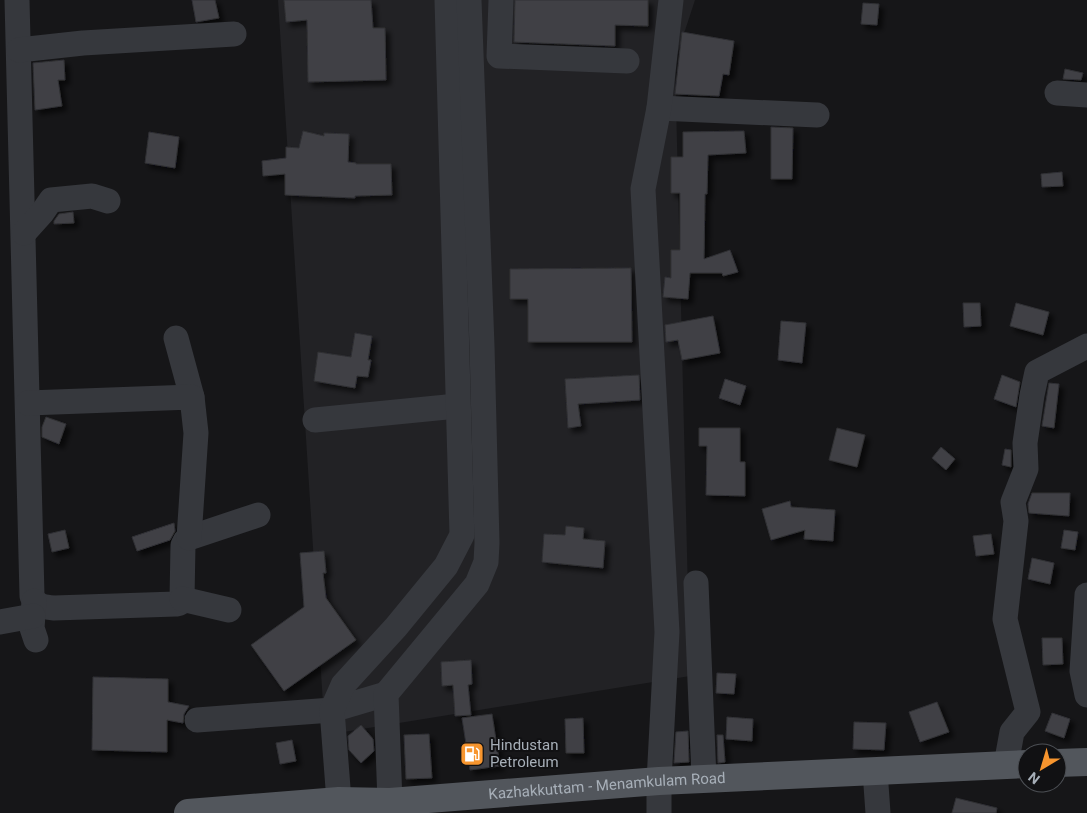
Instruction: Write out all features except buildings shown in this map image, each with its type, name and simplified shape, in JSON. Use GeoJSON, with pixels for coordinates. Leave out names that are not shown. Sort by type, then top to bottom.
{"type":"FeatureCollection","features":[{"type":"Feature","properties":{"kind":"main road"},"geometry":{"type":"LineString","coordinates":[[1067,763],[1087,762]]}},
{"type":"Feature","properties":{"kind":"main road","name":"Kazhakkuttam - Menamkulam Road"},"geometry":{"type":"LineString","coordinates":[[188,813],[339,801],[390,802],[659,781],[1017,765]]}},
{"type":"Feature","properties":{"kind":"street"},"geometry":{"type":"LineString","coordinates":[[17,0],[34,619]]}},
{"type":"Feature","properties":{"kind":"street"},"geometry":{"type":"LineString","coordinates":[[339,801],[332,710],[343,685],[396,627],[446,566],[462,536],[447,0]]}},
{"type":"Feature","properties":{"kind":"street"},"geometry":{"type":"LineString","coordinates":[[198,720],[332,710],[386,694],[477,584],[486,562],[482,346],[469,0]]}},
{"type":"Feature","properties":{"kind":"street"},"geometry":{"type":"LineString","coordinates":[[501,0],[499,56],[627,61]]}},
{"type":"Feature","properties":{"kind":"street"},"geometry":{"type":"LineString","coordinates":[[659,813],[667,632],[643,190],[659,108],[671,0]]}},
{"type":"Feature","properties":{"kind":"street"},"geometry":{"type":"LineString","coordinates":[[19,50],[234,34]]}},
{"type":"Feature","properties":{"kind":"street"},"geometry":{"type":"LineString","coordinates":[[1057,93],[1087,95]]}},
{"type":"Feature","properties":{"kind":"street"},"geometry":{"type":"LineString","coordinates":[[659,108],[816,115]]}},
{"type":"Feature","properties":{"kind":"street"},"geometry":{"type":"LineString","coordinates":[[24,233],[51,200],[92,196],[108,201]]}},
{"type":"Feature","properties":{"kind":"street"},"geometry":{"type":"LineString","coordinates":[[176,338],[192,397],[196,433],[189,538]]}},
{"type":"Feature","properties":{"kind":"street"},"geometry":{"type":"LineString","coordinates":[[456,349],[482,346]]}},
{"type":"Feature","properties":{"kind":"street"},"geometry":{"type":"LineString","coordinates":[[1017,765],[1012,732],[1028,712],[1005,619],[1016,521],[1013,502],[1026,469],[1026,443],[1037,372],[1087,346]]}},
{"type":"Feature","properties":{"kind":"street"},"geometry":{"type":"LineString","coordinates":[[28,403],[192,397]]}},
{"type":"Feature","properties":{"kind":"street"},"geometry":{"type":"LineString","coordinates":[[316,420],[457,406]]}},
{"type":"Feature","properties":{"kind":"street"},"geometry":{"type":"LineString","coordinates":[[34,619],[38,606],[54,608],[176,604],[182,599],[183,546],[185,541],[189,538],[258,516]]}},
{"type":"Feature","properties":{"kind":"street"},"geometry":{"type":"LineString","coordinates":[[696,583],[704,779]]}},
{"type":"Feature","properties":{"kind":"street"},"geometry":{"type":"LineString","coordinates":[[1087,595],[1082,671],[1087,695]]}},
{"type":"Feature","properties":{"kind":"street"},"geometry":{"type":"LineString","coordinates":[[182,599],[229,610]]}},
{"type":"Feature","properties":{"kind":"street"},"geometry":{"type":"LineString","coordinates":[[0,622],[34,619]]}},
{"type":"Feature","properties":{"kind":"street"},"geometry":{"type":"LineString","coordinates":[[386,694],[390,802]]}},
{"type":"Feature","properties":{"kind":"street"},"geometry":{"type":"LineString","coordinates":[[875,771],[878,813]]}},
{"type":"Feature","properties":{"kind":"shaded area"},"geometry":{"type":"Polygon","coordinates":[[[278,0],[695,0],[675,61],[690,676],[325,735],[278,0]]]}},
{"type":"Feature","properties":{"kind":"place","name":"Hindustan Petroleum"},"geometry":{"type":"Point","coordinates":[472,754]}}]}
